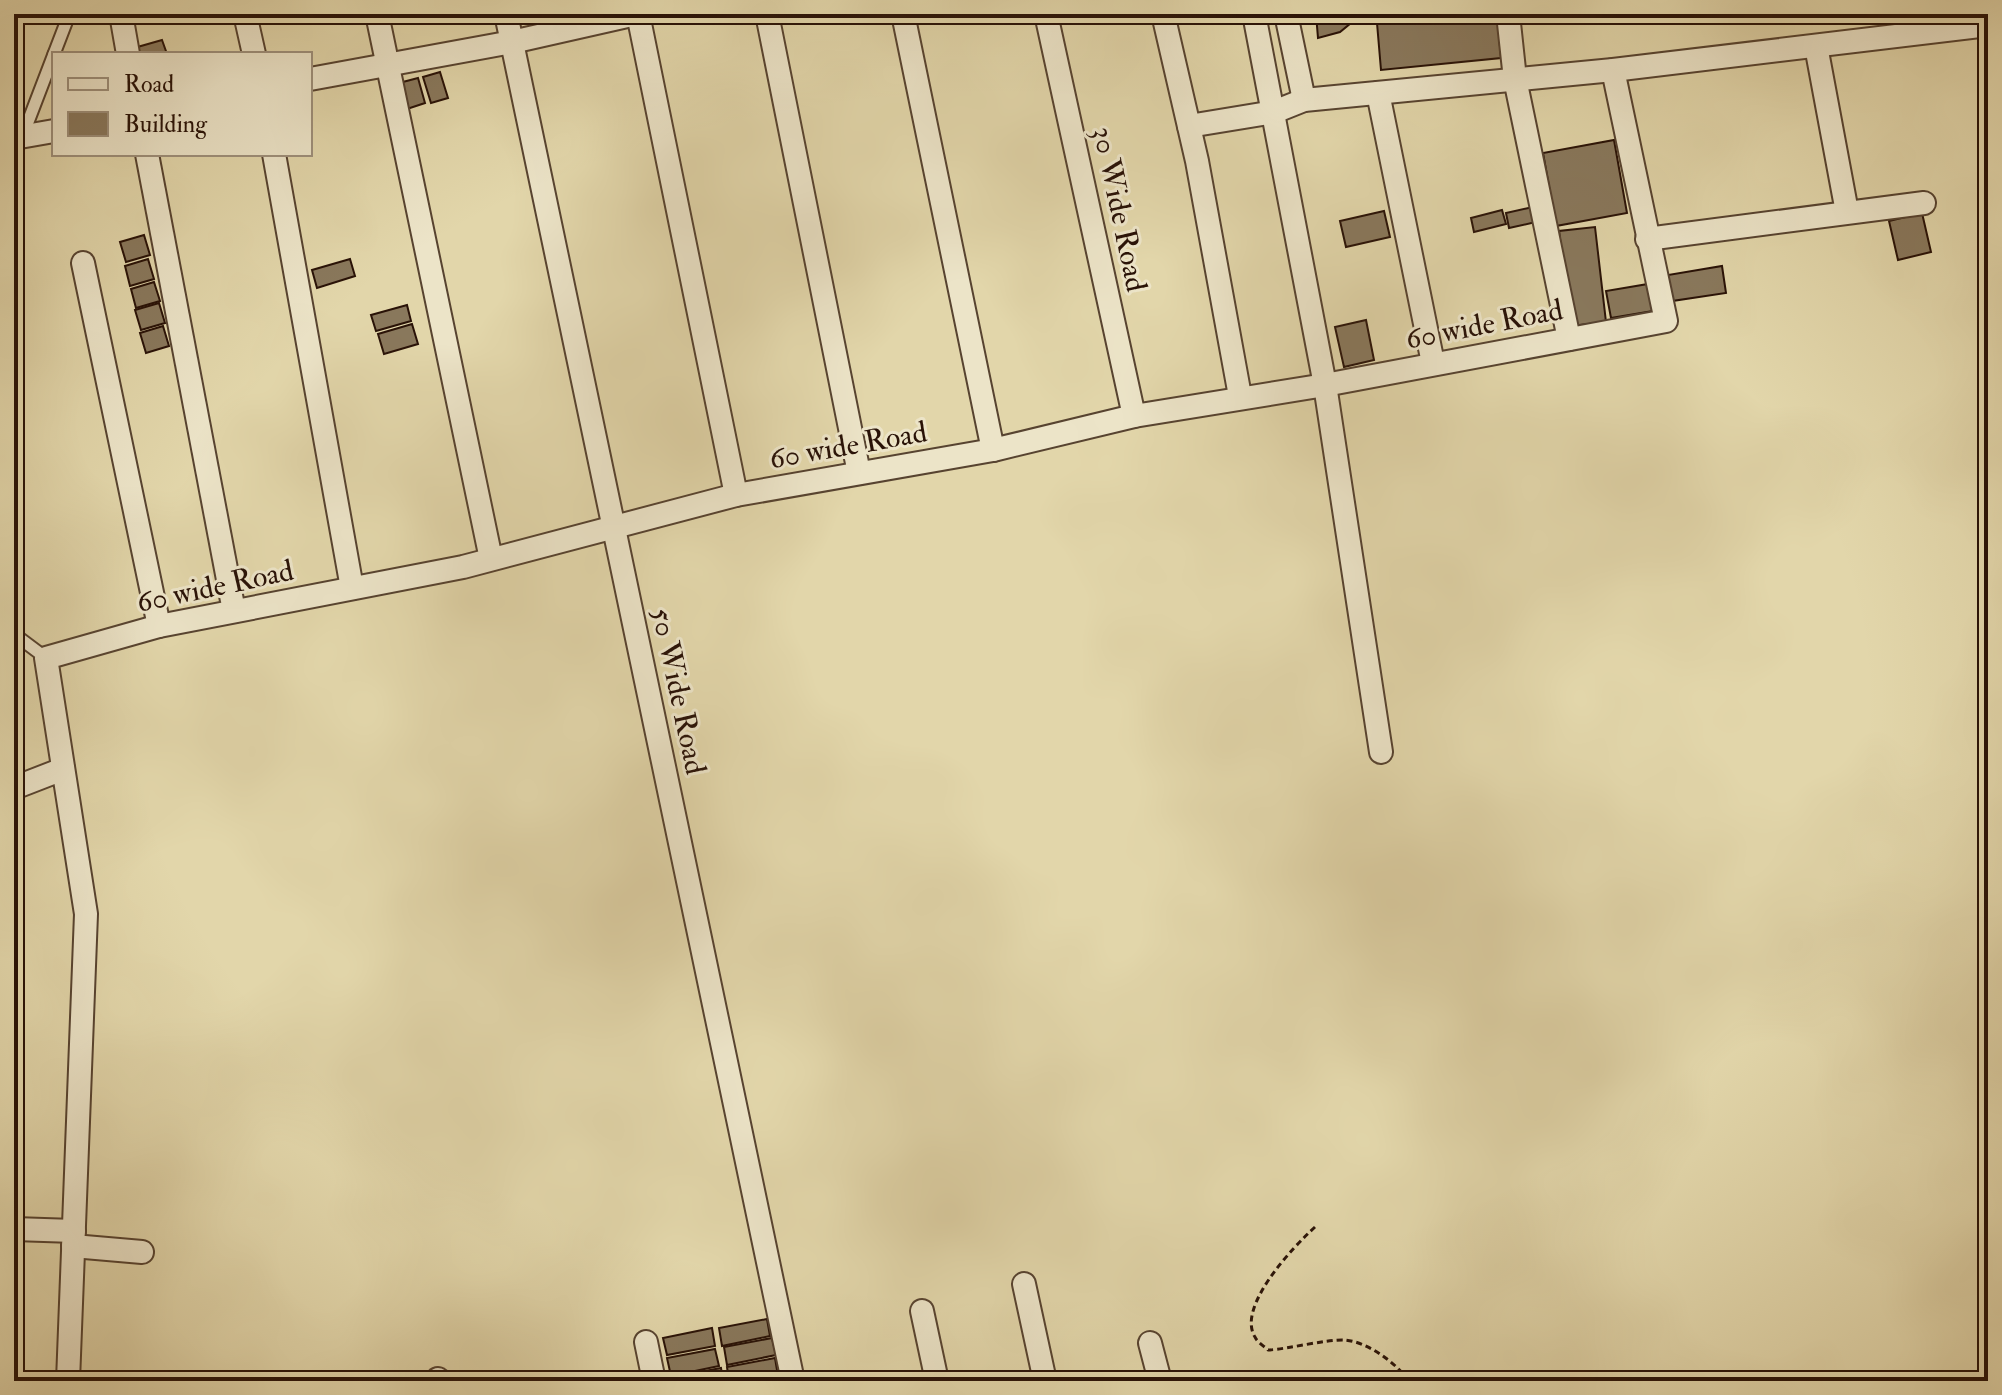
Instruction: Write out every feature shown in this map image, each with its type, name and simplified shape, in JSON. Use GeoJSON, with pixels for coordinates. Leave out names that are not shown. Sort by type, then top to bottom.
{"type":"FeatureCollection","features":[{"type":"Feature","properties":{"kind":"street"},"geometry":{"type":"LineString","coordinates":[[121,14],[128,52]]}},
{"type":"Feature","properties":{"kind":"street"},"geometry":{"type":"LineString","coordinates":[[245,14],[254,52]]}},
{"type":"Feature","properties":{"kind":"street"},"geometry":{"type":"LineString","coordinates":[[377,14],[491,559]]}},
{"type":"Feature","properties":{"kind":"street","name":"50 Wide Road"},"geometry":{"type":"LineString","coordinates":[[506,14],[793,1381]]}},
{"type":"Feature","properties":{"kind":"street"},"geometry":{"type":"LineString","coordinates":[[312,79],[512,42],[637,14],[736,495]]}},
{"type":"Feature","properties":{"kind":"street"},"geometry":{"type":"LineString","coordinates":[[767,14],[859,473]]}},
{"type":"Feature","properties":{"kind":"street"},"geometry":{"type":"LineString","coordinates":[[903,14],[993,450]]}},
{"type":"Feature","properties":{"kind":"street","name":"30 Wide Road"},"geometry":{"type":"LineString","coordinates":[[1046,14],[1134,416]]}},
{"type":"Feature","properties":{"kind":"street"},"geometry":{"type":"LineString","coordinates":[[1163,14],[1189,126],[1240,396]]}},
{"type":"Feature","properties":{"kind":"street"},"geometry":{"type":"LineString","coordinates":[[1254,14],[1325,385],[1381,752]]}},
{"type":"Feature","properties":{"kind":"street"},"geometry":{"type":"LineString","coordinates":[[1286,14],[1304,100]]}},
{"type":"Feature","properties":{"kind":"street"},"geometry":{"type":"LineString","coordinates":[[1508,14],[1515,79],[1569,339]]}},
{"type":"Feature","properties":{"kind":"street"},"geometry":{"type":"LineString","coordinates":[[1189,126],[1274,112],[1304,100],[1613,70],[1988,25]]}},
{"type":"Feature","properties":{"kind":"street"},"geometry":{"type":"LineString","coordinates":[[1816,46],[1847,212]]}},
{"type":"Feature","properties":{"kind":"street"},"geometry":{"type":"LineString","coordinates":[[1613,70],[1647,239],[1924,203]]}},
{"type":"Feature","properties":{"kind":"street"},"geometry":{"type":"LineString","coordinates":[[1378,93],[1433,363]]}},
{"type":"Feature","properties":{"kind":"street"},"geometry":{"type":"LineString","coordinates":[[19,137],[52,131]]}},
{"type":"Feature","properties":{"kind":"street"},"geometry":{"type":"LineString","coordinates":[[147,156],[234,611]]}},
{"type":"Feature","properties":{"kind":"street"},"geometry":{"type":"LineString","coordinates":[[274,156],[352,588]]}},
{"type":"Feature","properties":{"kind":"street","name":"60 wide Road"},"geometry":{"type":"LineString","coordinates":[[46,658],[159,626],[491,559],[736,495],[993,450],[1134,416],[1240,396],[1325,385],[1666,321],[1647,239]]}},
{"type":"Feature","properties":{"kind":"street"},"geometry":{"type":"LineString","coordinates":[[83,263],[159,626]]}},
{"type":"Feature","properties":{"kind":"street"},"geometry":{"type":"LineString","coordinates":[[46,658],[86,914],[68,1381]]}},
{"type":"Feature","properties":{"kind":"street"},"geometry":{"type":"LineString","coordinates":[[14,788],[63,769]]}},
{"type":"Feature","properties":{"kind":"street"},"geometry":{"type":"LineString","coordinates":[[14,1229],[142,1252]]}},
{"type":"Feature","properties":{"kind":"street"},"geometry":{"type":"LineString","coordinates":[[1024,1284],[1045,1381]]}},
{"type":"Feature","properties":{"kind":"street"},"geometry":{"type":"LineString","coordinates":[[922,1311],[937,1381]]}},
{"type":"Feature","properties":{"kind":"street"},"geometry":{"type":"LineString","coordinates":[[646,1342],[654,1381]]}},
{"type":"Feature","properties":{"kind":"street"},"geometry":{"type":"LineString","coordinates":[[1150,1343],[1160,1381]]}},
{"type":"Feature","properties":{"kind":"lane"},"geometry":{"type":"LineString","coordinates":[[55,52],[69,15]]}},
{"type":"Feature","properties":{"kind":"lane"},"geometry":{"type":"LineString","coordinates":[[19,137],[52,59]]}},
{"type":"Feature","properties":{"kind":"lane"},"geometry":{"type":"LineString","coordinates":[[14,634],[46,658]]}},
{"type":"Feature","properties":{"kind":"path"},"geometry":{"type":"LineString","coordinates":[[1315,1227],[1296,1244],[1270,1278],[1253,1314],[1254,1336],[1268,1350],[1346,1340],[1382,1356],[1400,1369],[1409,1381]]}},
{"type":"Feature","properties":{"kind":"building"},"geometry":{"type":"Polygon","coordinates":[[[1316,14],[1362,14],[1340,32],[1318,38],[1316,14]]]}},
{"type":"Feature","properties":{"kind":"building"},"geometry":{"type":"Polygon","coordinates":[[[1365,14],[1497,14],[1501,58],[1381,70],[1377,23],[1366,24],[1365,14]]]}},
{"type":"Feature","properties":{"kind":"building"},"geometry":{"type":"Polygon","coordinates":[[[1938,14],[1988,14],[1988,18],[1939,23],[1938,14]]]}},
{"type":"Feature","properties":{"kind":"building"},"geometry":{"type":"Polygon","coordinates":[[[162,40],[166,52],[135,52],[134,48],[162,40]]]}},
{"type":"Feature","properties":{"kind":"building"},"geometry":{"type":"Polygon","coordinates":[[[440,72],[448,98],[431,103],[423,77],[440,72]]]}},
{"type":"Feature","properties":{"kind":"building"},"geometry":{"type":"Polygon","coordinates":[[[418,78],[425,103],[407,109],[399,83],[418,78]]]}},
{"type":"Feature","properties":{"kind":"building"},"geometry":{"type":"Polygon","coordinates":[[[1614,140],[1627,213],[1556,226],[1543,153],[1614,140]]]}},
{"type":"Feature","properties":{"kind":"building"},"geometry":{"type":"Polygon","coordinates":[[[1533,207],[1536,222],[1509,228],[1506,213],[1533,207]]]}},
{"type":"Feature","properties":{"kind":"building"},"geometry":{"type":"Polygon","coordinates":[[[1502,210],[1506,224],[1474,232],[1471,218],[1502,210]]]}},
{"type":"Feature","properties":{"kind":"building"},"geometry":{"type":"Polygon","coordinates":[[[1384,211],[1390,237],[1346,247],[1340,221],[1384,211]]]}},
{"type":"Feature","properties":{"kind":"building"},"geometry":{"type":"Polygon","coordinates":[[[1922,213],[1931,252],[1898,260],[1889,221],[1922,213]]]}},
{"type":"Feature","properties":{"kind":"building"},"geometry":{"type":"Polygon","coordinates":[[[1595,227],[1606,322],[1571,326],[1559,231],[1595,227]]]}},
{"type":"Feature","properties":{"kind":"building"},"geometry":{"type":"Polygon","coordinates":[[[144,235],[150,255],[126,262],[120,242],[144,235]]]}},
{"type":"Feature","properties":{"kind":"building"},"geometry":{"type":"Polygon","coordinates":[[[148,259],[154,279],[130,286],[125,266],[148,259]]]}},
{"type":"Feature","properties":{"kind":"building"},"geometry":{"type":"Polygon","coordinates":[[[350,259],[355,276],[317,288],[312,270],[350,259]]]}},
{"type":"Feature","properties":{"kind":"building"},"geometry":{"type":"Polygon","coordinates":[[[1722,266],[1726,293],[1672,301],[1668,275],[1722,266]]]}},
{"type":"Feature","properties":{"kind":"building"},"geometry":{"type":"Polygon","coordinates":[[[154,282],[160,301],[136,308],[131,289],[154,282]]]}},
{"type":"Feature","properties":{"kind":"building"},"geometry":{"type":"Polygon","coordinates":[[[1654,283],[1659,310],[1611,318],[1606,291],[1654,283]]]}},
{"type":"Feature","properties":{"kind":"building"},"geometry":{"type":"Polygon","coordinates":[[[159,303],[165,323],[141,330],[135,310],[159,303]]]}},
{"type":"Feature","properties":{"kind":"building"},"geometry":{"type":"Polygon","coordinates":[[[407,305],[411,321],[376,331],[371,315],[407,305]]]}},
{"type":"Feature","properties":{"kind":"building"},"geometry":{"type":"Polygon","coordinates":[[[1366,320],[1374,360],[1344,367],[1335,327],[1366,320]]]}},
{"type":"Feature","properties":{"kind":"building"},"geometry":{"type":"Polygon","coordinates":[[[412,324],[418,344],[384,354],[378,334],[412,324]]]}},
{"type":"Feature","properties":{"kind":"building"},"geometry":{"type":"Polygon","coordinates":[[[163,326],[169,346],[146,353],[140,333],[163,326]]]}},
{"type":"Feature","properties":{"kind":"building"},"geometry":{"type":"Polygon","coordinates":[[[767,1319],[770,1336],[722,1346],[719,1328],[767,1319]]]}},
{"type":"Feature","properties":{"kind":"building"},"geometry":{"type":"Polygon","coordinates":[[[712,1328],[715,1346],[667,1355],[663,1338],[712,1328]]]}},
{"type":"Feature","properties":{"kind":"building"},"geometry":{"type":"Polygon","coordinates":[[[772,1338],[776,1355],[727,1365],[724,1347],[772,1338]]]}},
{"type":"Feature","properties":{"kind":"building"},"geometry":{"type":"Polygon","coordinates":[[[715,1349],[719,1366],[671,1376],[667,1358],[715,1349]]]}},
{"type":"Feature","properties":{"kind":"building"},"geometry":{"type":"Polygon","coordinates":[[[775,1358],[778,1376],[729,1381],[727,1367],[775,1358]]]}},
{"type":"Feature","properties":{"kind":"building"},"geometry":{"type":"Polygon","coordinates":[[[721,1368],[723,1381],[673,1381],[673,1377],[721,1368]]]}}]}
